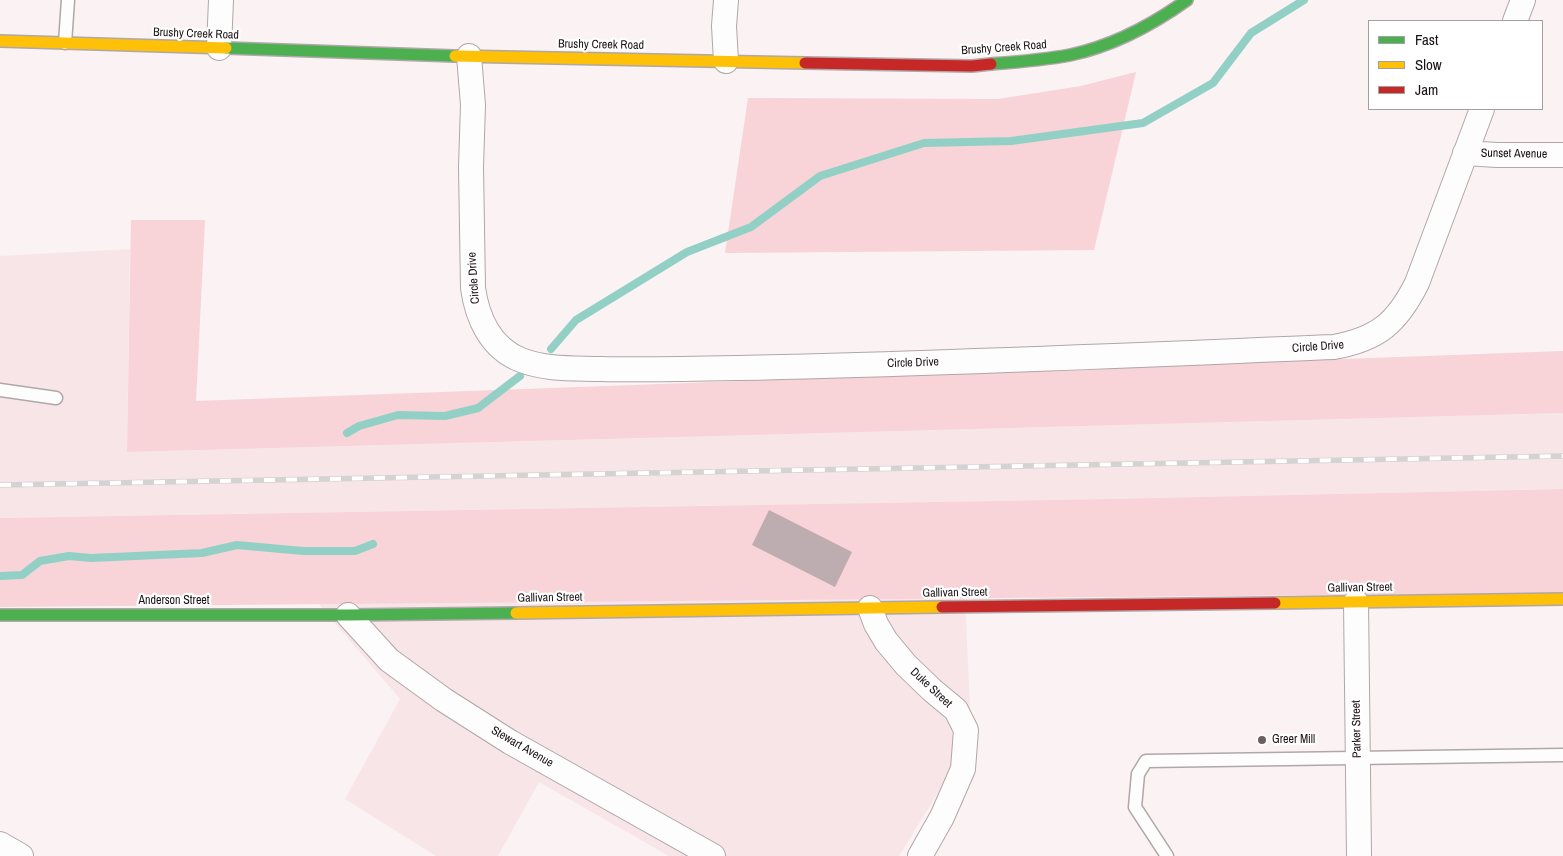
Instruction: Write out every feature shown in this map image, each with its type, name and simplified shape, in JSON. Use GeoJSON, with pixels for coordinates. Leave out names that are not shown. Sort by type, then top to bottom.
{"type":"FeatureCollection","features":[{"type":"Feature","properties":{"kind":"street"},"geometry":{"type":"LineString","coordinates":[[219,48],[221,0]]}},
{"type":"Feature","properties":{"kind":"street"},"geometry":{"type":"LineString","coordinates":[[726,0],[724,26],[726,61]]}},
{"type":"Feature","properties":{"kind":"street","name":"Brushy Creek Road"},"geometry":{"type":"LineString","coordinates":[[0,41],[469,56],[972,66],[1052,58],[1084,52],[1144,29],[1187,0]]}},
{"type":"Feature","properties":{"kind":"street"},"geometry":{"type":"LineString","coordinates":[[1515,20],[1523,0]]}},
{"type":"Feature","properties":{"kind":"street","name":"Circle Drive"},"geometry":{"type":"LineString","coordinates":[[469,56],[473,105],[473,288],[476,307],[492,338],[503,349],[518,359],[554,368],[650,370],[788,367],[1334,348],[1354,344],[1387,326],[1406,304],[1417,283],[1482,110]]}},
{"type":"Feature","properties":{"kind":"street","name":"Sunset Avenue"},"geometry":{"type":"LineString","coordinates":[[1465,153],[1498,155],[1563,154]]}},
{"type":"Feature","properties":{"kind":"street","name":"Gallivan Street"},"geometry":{"type":"LineString","coordinates":[[348,615],[1563,599]]}},
{"type":"Feature","properties":{"kind":"street","name":"Parker Street"},"geometry":{"type":"LineString","coordinates":[[1356,602],[1359,856]]}},
{"type":"Feature","properties":{"kind":"street","name":"Duke Street"},"geometry":{"type":"LineString","coordinates":[[870,608],[876,624],[886,641],[906,665],[956,710],[966,730],[963,769],[942,817],[920,856]]}},
{"type":"Feature","properties":{"kind":"street","name":"Anderson Street"},"geometry":{"type":"LineString","coordinates":[[0,615],[348,615]]}},
{"type":"Feature","properties":{"kind":"street","name":"Stewart Avenue"},"geometry":{"type":"LineString","coordinates":[[348,615],[389,660],[444,700],[510,742],[713,856]]}},
{"type":"Feature","properties":{"kind":"street"},"geometry":{"type":"LineString","coordinates":[[0,844],[21,856]]}},
{"type":"Feature","properties":{"kind":"lane"},"geometry":{"type":"LineString","coordinates":[[65,43],[68,0]]}},
{"type":"Feature","properties":{"kind":"lane"},"geometry":{"type":"LineString","coordinates":[[0,390],[56,398]]}},
{"type":"Feature","properties":{"kind":"lane"},"geometry":{"type":"LineString","coordinates":[[1167,856],[1135,806],[1138,774],[1146,761],[1563,755]]}},
{"type":"Feature","properties":{"kind":"shaded area"},"geometry":{"type":"Polygon","coordinates":[[[1136,72],[1094,250],[725,253],[748,98],[998,99],[1081,86],[1136,72]]]}},
{"type":"Feature","properties":{"kind":"shaded area"},"geometry":{"type":"Polygon","coordinates":[[[131,220],[205,220],[196,401],[1563,351],[1563,413],[127,452],[131,220]]]}},
{"type":"Feature","properties":{"kind":"shaded area"},"geometry":{"type":"Polygon","coordinates":[[[130,249],[127,452],[1563,413],[1563,489],[1109,499],[0,518],[0,256],[130,249]]]}},
{"type":"Feature","properties":{"kind":"shaded area"},"geometry":{"type":"Polygon","coordinates":[[[1563,489],[1563,593],[0,607],[0,518],[1109,499],[1563,489]]]}},
{"type":"Feature","properties":{"kind":"shaded area"},"geometry":{"type":"Polygon","coordinates":[[[965,596],[970,709],[952,770],[899,856],[669,856],[539,782],[498,856],[436,856],[345,799],[400,699],[317,602],[965,596]]]}},
{"type":"Feature","properties":{"kind":"building"},"geometry":{"type":"Polygon","coordinates":[[[769,510],[852,552],[835,587],[752,545],[769,510]]]}},
{"type":"Feature","properties":{"kind":"waterway"},"geometry":{"type":"LineString","coordinates":[[551,349],[576,320],[687,252],[751,227],[820,176],[924,143],[1011,141],[1143,123],[1213,83],[1251,33],[1304,0]]}},
{"type":"Feature","properties":{"kind":"waterway"},"geometry":{"type":"LineString","coordinates":[[347,433],[359,426],[398,415],[445,416],[478,408],[520,376]]}},
{"type":"Feature","properties":{"kind":"waterway"},"geometry":{"type":"LineString","coordinates":[[0,576],[22,575],[40,561],[69,556],[91,558],[202,553],[237,545],[303,551],[355,551],[373,544]]}},
{"type":"Feature","properties":{"kind":"railway"},"geometry":{"type":"LineString","coordinates":[[0,485],[1563,456]]}},
{"type":"Feature","properties":{"kind":"traffic: fast"},"geometry":{"type":"LineString","coordinates":[[991,64],[1060,57],[1102,46],[1132,34],[1187,0]]}},
{"type":"Feature","properties":{"kind":"traffic: fast"},"geometry":{"type":"LineString","coordinates":[[226,48],[455,56]]}},
{"type":"Feature","properties":{"kind":"traffic: fast"},"geometry":{"type":"LineString","coordinates":[[0,615],[516,613]]}},
{"type":"Feature","properties":{"kind":"traffic: slow"},"geometry":{"type":"LineString","coordinates":[[0,41],[226,48]]}},
{"type":"Feature","properties":{"kind":"traffic: slow"},"geometry":{"type":"LineString","coordinates":[[455,56],[805,63]]}},
{"type":"Feature","properties":{"kind":"traffic: slow"},"geometry":{"type":"LineString","coordinates":[[1275,603],[1563,599]]}},
{"type":"Feature","properties":{"kind":"traffic: slow"},"geometry":{"type":"LineString","coordinates":[[516,613],[942,607]]}},
{"type":"Feature","properties":{"kind":"traffic: jam"},"geometry":{"type":"LineString","coordinates":[[805,63],[972,66],[991,64]]}},
{"type":"Feature","properties":{"kind":"traffic: jam"},"geometry":{"type":"LineString","coordinates":[[942,607],[1275,603]]}},
{"type":"Feature","properties":{"kind":"place","name":"Greer Mill"},"geometry":{"type":"Point","coordinates":[1262,740]}}]}
